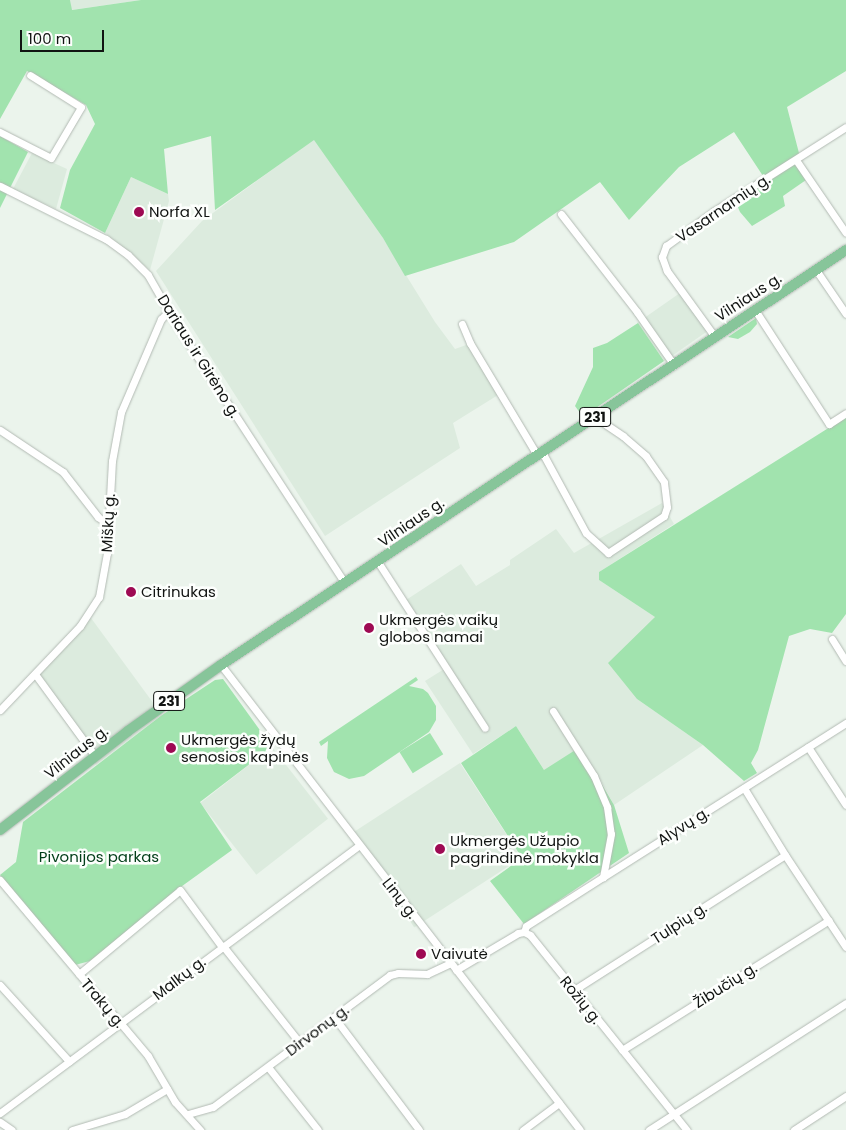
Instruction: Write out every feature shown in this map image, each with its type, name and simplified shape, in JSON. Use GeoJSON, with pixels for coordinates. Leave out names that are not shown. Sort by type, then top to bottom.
{"type":"FeatureCollection","features":[{"type":"Feature","properties":{"kind":"main road","name":"Vilniaus g."},"geometry":{"type":"LineString","coordinates":[[0,830],[95,756],[221,665],[846,250]]}},
{"type":"Feature","properties":{"kind":"street"},"geometry":{"type":"LineString","coordinates":[[0,132],[51,158],[81,107],[30,76]]}},
{"type":"Feature","properties":{"kind":"street","name":"Vasarnamių g."},"geometry":{"type":"LineString","coordinates":[[715,337],[667,271],[662,257],[666,246],[714,211],[846,127]]}},
{"type":"Feature","properties":{"kind":"street"},"geometry":{"type":"LineString","coordinates":[[796,160],[846,233]]}},
{"type":"Feature","properties":{"kind":"street","name":"Dariaus ir Girėno g."},"geometry":{"type":"LineString","coordinates":[[0,186],[88,229],[128,256],[152,281],[169,311],[345,583]]}},
{"type":"Feature","properties":{"kind":"street"},"geometry":{"type":"LineString","coordinates":[[561,214],[638,312],[674,365]]}},
{"type":"Feature","properties":{"kind":"street"},"geometry":{"type":"LineString","coordinates":[[816,270],[846,314]]}},
{"type":"Feature","properties":{"kind":"street"},"geometry":{"type":"LineString","coordinates":[[755,310],[829,424],[846,413]]}},
{"type":"Feature","properties":{"kind":"street","name":"Miškų g."},"geometry":{"type":"LineString","coordinates":[[2,705],[35,674],[84,622],[99,597],[105,569],[112,461],[121,412],[160,319],[169,311]]}},
{"type":"Feature","properties":{"kind":"street"},"geometry":{"type":"LineString","coordinates":[[462,324],[470,343],[586,533],[608,553],[664,516],[668,507],[664,482],[646,456],[623,436],[595,417]]}},
{"type":"Feature","properties":{"kind":"street"},"geometry":{"type":"LineString","coordinates":[[0,430],[63,472],[98,517],[109,524]]}},
{"type":"Feature","properties":{"kind":"street"},"geometry":{"type":"LineString","coordinates":[[378,562],[485,728]]}},
{"type":"Feature","properties":{"kind":"street"},"geometry":{"type":"LineString","coordinates":[[832,639],[846,660]]}},
{"type":"Feature","properties":{"kind":"street","name":"Linų g."},"geometry":{"type":"LineString","coordinates":[[221,665],[580,1130]]}},
{"type":"Feature","properties":{"kind":"street"},"geometry":{"type":"LineString","coordinates":[[35,674],[95,756]]}},
{"type":"Feature","properties":{"kind":"street"},"geometry":{"type":"LineString","coordinates":[[553,711],[594,776],[607,807],[611,834],[603,877]]}},
{"type":"Feature","properties":{"kind":"street","name":"Alyvų g."},"geometry":{"type":"LineString","coordinates":[[524,932],[526,926],[846,723]]}},
{"type":"Feature","properties":{"kind":"street"},"geometry":{"type":"LineString","coordinates":[[808,747],[846,805]]}},
{"type":"Feature","properties":{"kind":"street"},"geometry":{"type":"LineString","coordinates":[[744,788],[785,855],[846,947]]}},
{"type":"Feature","properties":{"kind":"street","name":"Malkų g."},"geometry":{"type":"LineString","coordinates":[[0,1114],[120,1022],[359,845]]}},
{"type":"Feature","properties":{"kind":"street","name":"Tulpių g."},"geometry":{"type":"LineString","coordinates":[[574,990],[785,855]]}},
{"type":"Feature","properties":{"kind":"street","name":"Trakų g."},"geometry":{"type":"LineString","coordinates":[[0,880],[148,1056],[181,1110],[188,1114],[200,1130]]}},
{"type":"Feature","properties":{"kind":"street"},"geometry":{"type":"LineString","coordinates":[[79,974],[180,890],[222,946],[300,1042]]}},
{"type":"Feature","properties":{"kind":"street","name":"Žibučių g."},"geometry":{"type":"LineString","coordinates":[[622,1050],[829,920]]}},
{"type":"Feature","properties":{"kind":"street"},"geometry":{"type":"LineString","coordinates":[[456,970],[518,933],[524,932]]}},
{"type":"Feature","properties":{"kind":"street","name":"Rožių g."},"geometry":{"type":"LineString","coordinates":[[524,932],[530,935],[687,1130]]}},
{"type":"Feature","properties":{"kind":"street","name":"Dirvonų g."},"geometry":{"type":"LineString","coordinates":[[188,1114],[213,1107],[390,975],[427,974],[451,963]]}},
{"type":"Feature","properties":{"kind":"street"},"geometry":{"type":"LineString","coordinates":[[0,985],[69,1061]]}},
{"type":"Feature","properties":{"kind":"street"},"geometry":{"type":"LineString","coordinates":[[649,1130],[846,1003]]}},
{"type":"Feature","properties":{"kind":"street"},"geometry":{"type":"LineString","coordinates":[[334,1018],[419,1130]]}},
{"type":"Feature","properties":{"kind":"street"},"geometry":{"type":"LineString","coordinates":[[268,1067],[318,1130]]}},
{"type":"Feature","properties":{"kind":"street"},"geometry":{"type":"LineString","coordinates":[[72,1130],[125,1114],[168,1089]]}},
{"type":"Feature","properties":{"kind":"street"},"geometry":{"type":"LineString","coordinates":[[794,1130],[846,1096]]}},
{"type":"Feature","properties":{"kind":"street"},"geometry":{"type":"LineString","coordinates":[[523,1130],[559,1103]]}},
{"type":"Feature","properties":{"kind":"street"},"geometry":{"type":"LineString","coordinates":[[0,1122],[12,1130]]}},
{"type":"Feature","properties":{"kind":"shaded area"},"geometry":{"type":"Polygon","coordinates":[[[70,0],[141,0],[71,10],[70,0]]]}},
{"type":"Feature","properties":{"kind":"shaded area"},"geometry":{"type":"Polygon","coordinates":[[[314,139],[383,238],[435,322],[455,349],[469,344],[498,395],[453,423],[460,448],[325,536],[156,271],[202,221],[314,139]]]}},
{"type":"Feature","properties":{"kind":"shaded area"},"geometry":{"type":"Polygon","coordinates":[[[32,153],[67,169],[56,209],[13,189],[32,153]]]}},
{"type":"Feature","properties":{"kind":"shaded area"},"geometry":{"type":"Polygon","coordinates":[[[131,177],[168,194],[169,201],[150,270],[105,233],[131,177]]]}},
{"type":"Feature","properties":{"kind":"shaded area"},"geometry":{"type":"Polygon","coordinates":[[[680,293],[707,332],[664,361],[637,323],[680,293]]]}},
{"type":"Feature","properties":{"kind":"shaded area"},"geometry":{"type":"Polygon","coordinates":[[[662,503],[674,524],[599,572],[599,580],[655,617],[637,699],[703,745],[614,805],[600,779],[544,770],[516,726],[473,754],[425,681],[449,666],[406,600],[461,564],[476,586],[510,565],[510,560],[556,529],[574,553],[662,503]]]}},
{"type":"Feature","properties":{"kind":"shaded area"},"geometry":{"type":"Polygon","coordinates":[[[91,618],[162,715],[96,765],[35,679],[91,618]]]}},
{"type":"Feature","properties":{"kind":"shaded area"},"geometry":{"type":"Polygon","coordinates":[[[272,747],[328,819],[256,875],[200,803],[272,747]]]}},
{"type":"Feature","properties":{"kind":"shaded area","name":"Ukmergės Užupio pagrindinė mokykla"},"geometry":{"type":"Polygon","coordinates":[[[460,763],[522,858],[414,927],[353,833],[460,763]]]}},
{"type":"Feature","properties":{"kind":"green space"},"geometry":{"type":"Polygon","coordinates":[[[0,0],[70,0],[72,10],[141,0],[846,0],[846,71],[787,107],[806,180],[783,196],[785,206],[752,226],[740,212],[736,203],[767,182],[734,132],[679,167],[629,220],[600,182],[514,242],[405,276],[383,238],[314,140],[215,210],[211,136],[164,149],[168,194],[131,177],[105,233],[60,208],[70,170],[95,124],[86,105],[27,71],[0,119],[0,0]]]}},
{"type":"Feature","properties":{"kind":"green space"},"geometry":{"type":"Polygon","coordinates":[[[0,136],[28,152],[0,208],[0,136]]]}},
{"type":"Feature","properties":{"kind":"green space"},"geometry":{"type":"Polygon","coordinates":[[[756,318],[757,324],[750,332],[738,339],[728,337],[756,318]]]}},
{"type":"Feature","properties":{"kind":"green space"},"geometry":{"type":"Polygon","coordinates":[[[638,323],[664,361],[583,417],[575,406],[593,367],[593,348],[607,343],[638,323]]]}},
{"type":"Feature","properties":{"kind":"green space"},"geometry":{"type":"Polygon","coordinates":[[[846,417],[846,614],[832,633],[810,629],[789,636],[758,750],[751,763],[757,773],[744,781],[703,745],[637,699],[608,663],[655,617],[599,580],[599,572],[846,417]]]}},
{"type":"Feature","properties":{"kind":"green space"},"geometry":{"type":"Polygon","coordinates":[[[416,677],[418,680],[409,686],[423,689],[428,693],[436,706],[436,720],[429,732],[364,776],[349,779],[334,772],[327,758],[328,741],[321,746],[319,742],[416,677]]]}},
{"type":"Feature","properties":{"kind":"green space","name":"Pivonijos parkas"},"geometry":{"type":"Polygon","coordinates":[[[223,679],[272,747],[200,802],[232,850],[178,889],[90,961],[75,965],[0,875],[16,862],[23,822],[162,715],[215,680],[223,679]]]}},
{"type":"Feature","properties":{"kind":"green space"},"geometry":{"type":"Polygon","coordinates":[[[516,726],[544,770],[580,747],[614,805],[629,853],[524,924],[490,881],[522,858],[461,763],[516,726]]]}},
{"type":"Feature","properties":{"kind":"green space"},"geometry":{"type":"Polygon","coordinates":[[[430,733],[443,754],[413,773],[399,752],[430,733]]]}},
{"type":"Feature","properties":{"kind":"place","name":"Norfa XL"},"geometry":{"type":"Point","coordinates":[139,212]}},
{"type":"Feature","properties":{"kind":"place","name":"Citrinukas"},"geometry":{"type":"Point","coordinates":[131,592]}},
{"type":"Feature","properties":{"kind":"place","name":"Ukmergės vaikų globos namai"},"geometry":{"type":"Point","coordinates":[369,628]}},
{"type":"Feature","properties":{"kind":"place","name":"Ukmergės žydų senosios kapinės"},"geometry":{"type":"Point","coordinates":[171,748]}},
{"type":"Feature","properties":{"kind":"place","name":"Ukmergės Užupio pagrindinė mokykla"},"geometry":{"type":"Point","coordinates":[440,849]}},
{"type":"Feature","properties":{"kind":"place","name":"Vaivutė"},"geometry":{"type":"Point","coordinates":[421,954]}}]}
